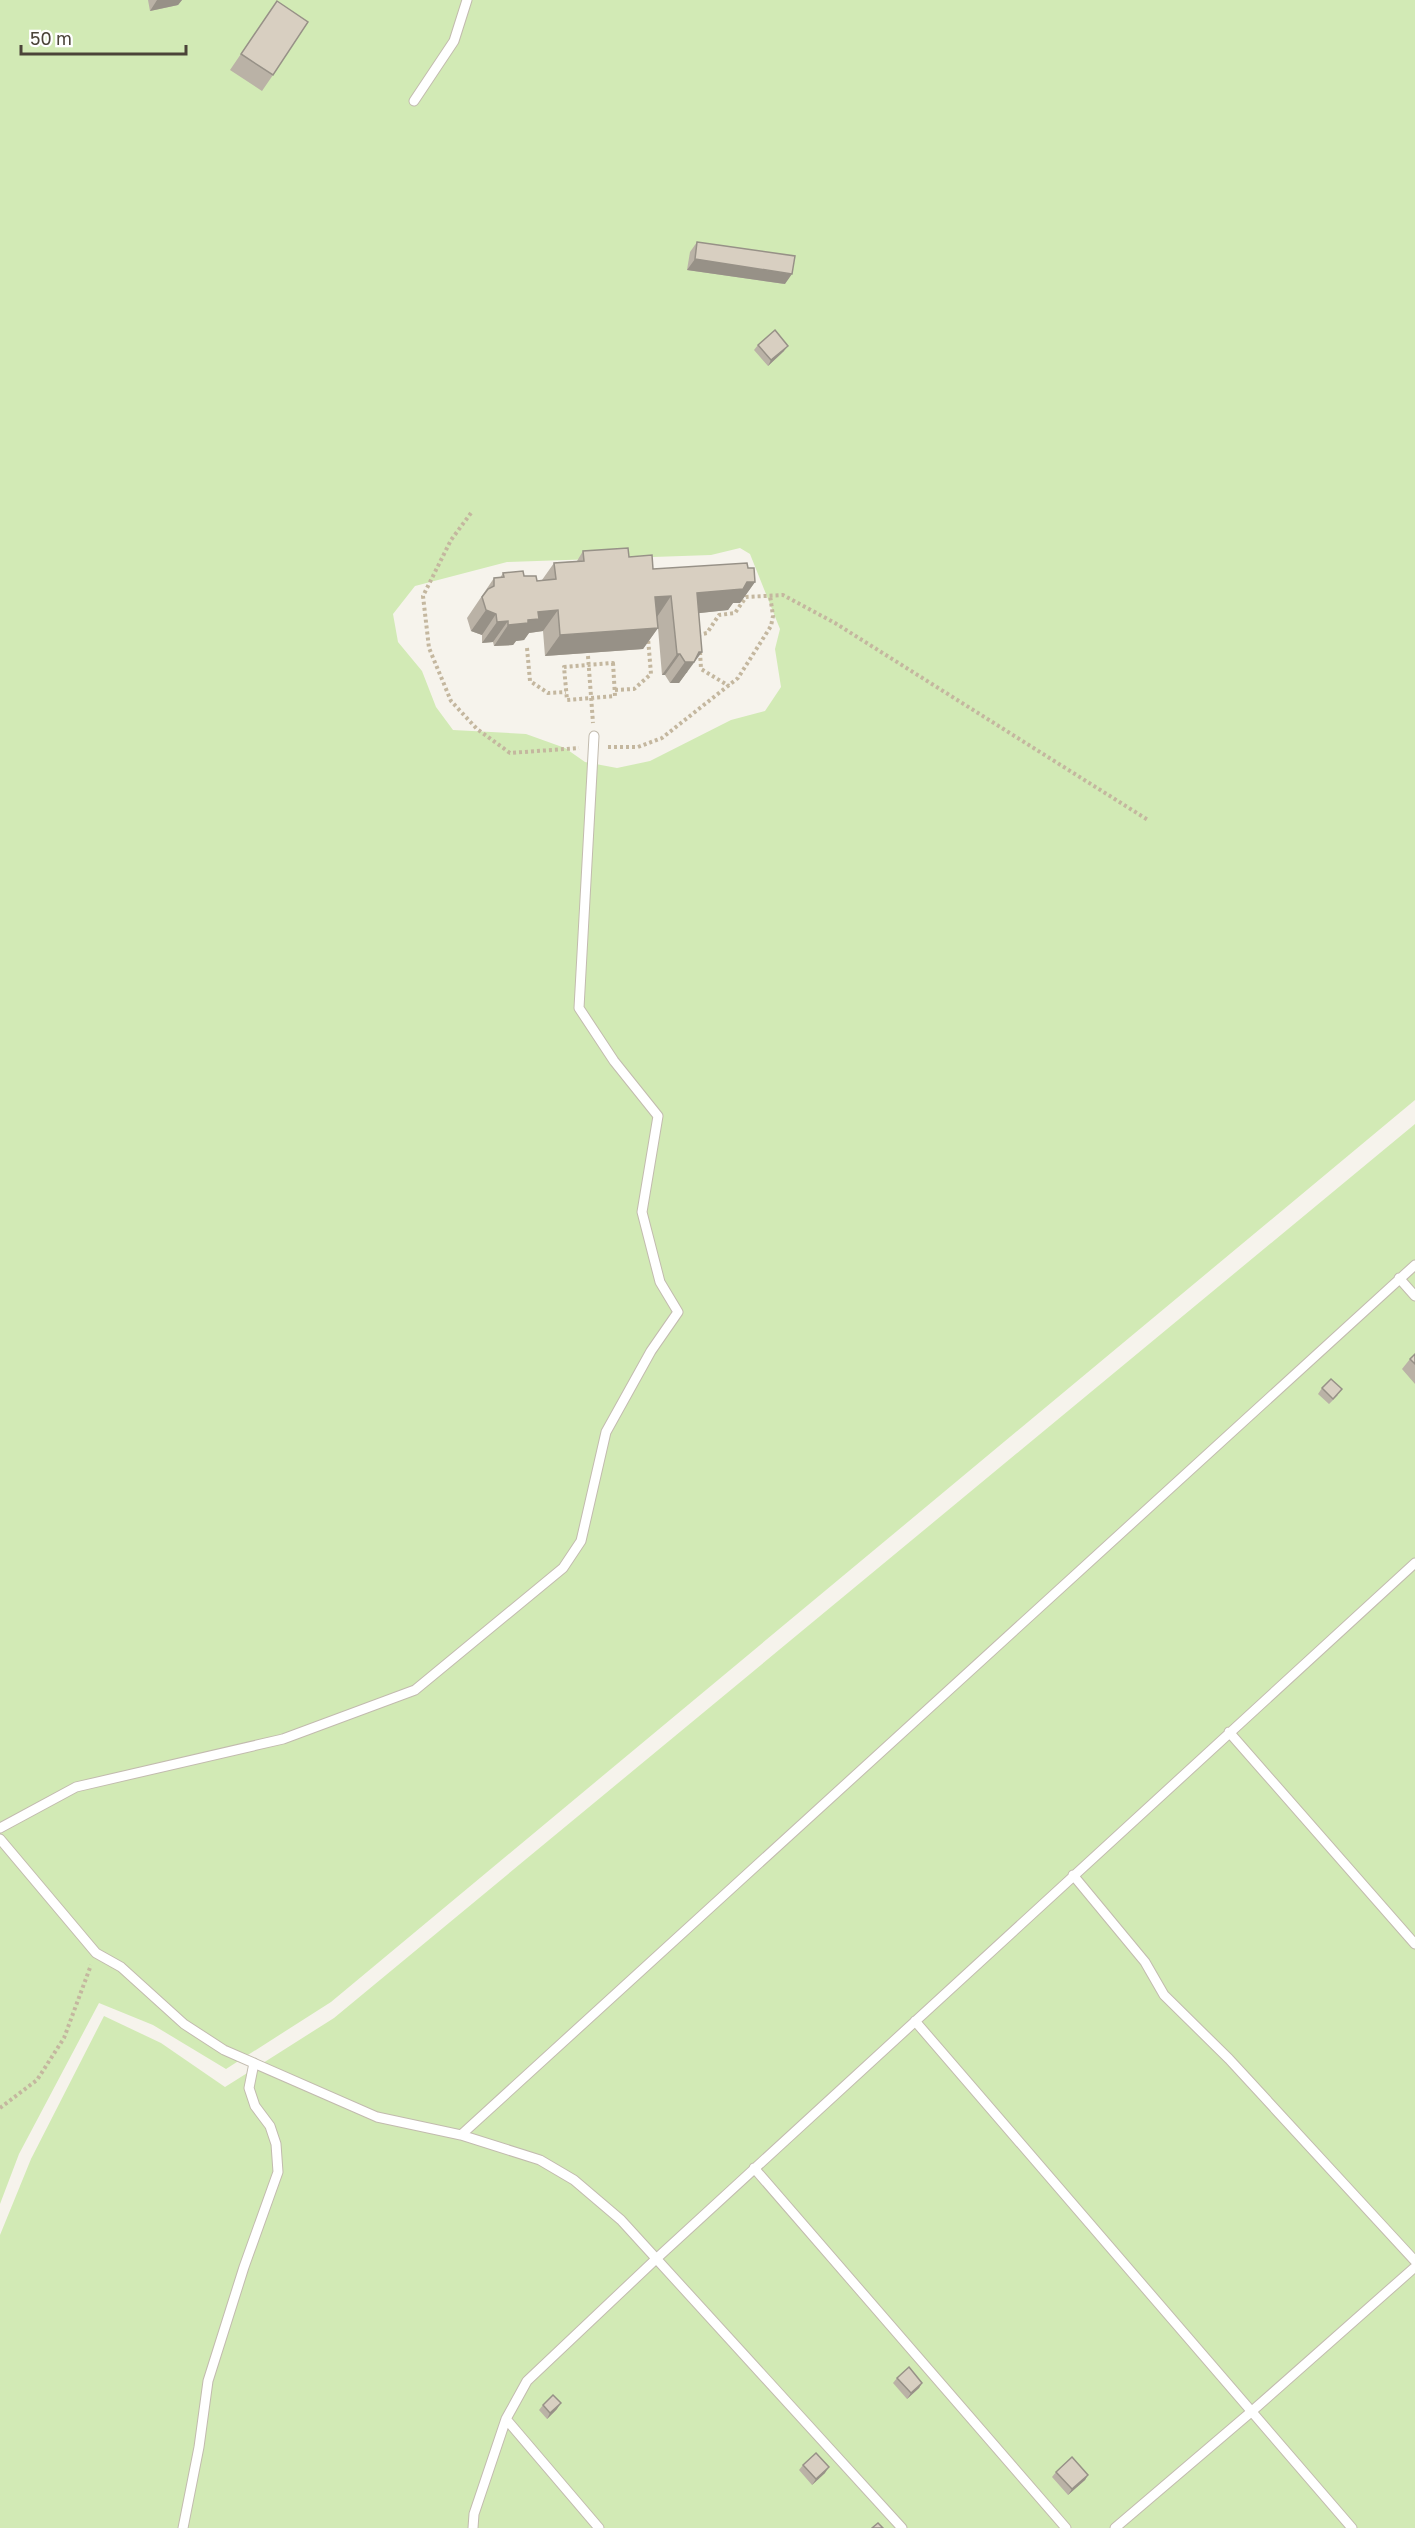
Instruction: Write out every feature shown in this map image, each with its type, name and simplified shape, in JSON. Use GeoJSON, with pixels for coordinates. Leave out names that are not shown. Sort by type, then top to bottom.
{"type":"FeatureCollection","features":[{"type":"Feature","properties":{"kind":"lane"},"geometry":{"type":"LineString","coordinates":[[414,101],[454,41],[467,0]]}},
{"type":"Feature","properties":{"kind":"lane"},"geometry":{"type":"LineString","coordinates":[[0,1828],[76,1787],[283,1739],[415,1690],[563,1568],[581,1541],[606,1432],[651,1351],[678,1312],[660,1282],[642,1212],[658,1116],[614,1061],[579,1008],[594,736]]}},
{"type":"Feature","properties":{"kind":"lane"},"geometry":{"type":"LineString","coordinates":[[461,2136],[1415,1265]]}},
{"type":"Feature","properties":{"kind":"lane"},"geometry":{"type":"LineString","coordinates":[[1399,1278],[1415,1296]]}},
{"type":"Feature","properties":{"kind":"lane"},"geometry":{"type":"LineString","coordinates":[[472,2528],[474,2514],[506,2419],[527,2381],[754,2168],[1415,1563]]}},
{"type":"Feature","properties":{"kind":"lane"},"geometry":{"type":"LineString","coordinates":[[1229,1732],[1415,1944]]}},
{"type":"Feature","properties":{"kind":"lane"},"geometry":{"type":"LineString","coordinates":[[0,1839],[96,1953],[121,1967],[184,2024],[224,2050],[377,2117],[461,2136],[540,2160],[574,2180],[621,2220],[902,2528]]}},
{"type":"Feature","properties":{"kind":"lane"},"geometry":{"type":"LineString","coordinates":[[1073,1875],[1145,1962],[1164,1995],[1229,2059],[1415,2261]]}},
{"type":"Feature","properties":{"kind":"lane"},"geometry":{"type":"LineString","coordinates":[[915,2021],[1352,2528]]}},
{"type":"Feature","properties":{"kind":"lane"},"geometry":{"type":"LineString","coordinates":[[183,2528],[208,2381],[244,2267],[278,2172],[276,2144],[270,2126],[255,2106],[249,2088],[254,2063]]}},
{"type":"Feature","properties":{"kind":"lane"},"geometry":{"type":"LineString","coordinates":[[754,2168],[1066,2528]]}},
{"type":"Feature","properties":{"kind":"lane"},"geometry":{"type":"LineString","coordinates":[[1115,2528],[1415,2267]]}},
{"type":"Feature","properties":{"kind":"lane"},"geometry":{"type":"LineString","coordinates":[[506,2419],[599,2528]]}},
{"type":"Feature","properties":{"kind":"path"},"geometry":{"type":"LineString","coordinates":[[471,513],[451,540],[423,596],[429,648],[451,701],[477,729],[510,753],[638,747],[662,738],[738,678],[771,626],[770,596]]}},
{"type":"Feature","properties":{"kind":"path"},"geometry":{"type":"LineString","coordinates":[[729,686],[701,669],[698,634],[707,633],[719,615],[735,613],[746,597],[783,595],[835,623],[1148,820]]}},
{"type":"Feature","properties":{"kind":"path"},"geometry":{"type":"LineString","coordinates":[[615,690],[634,689],[651,674],[647,633]]}},
{"type":"Feature","properties":{"kind":"path"},"geometry":{"type":"LineString","coordinates":[[527,648],[530,681],[548,693],[566,692]]}},
{"type":"Feature","properties":{"kind":"path"},"geometry":{"type":"LineString","coordinates":[[588,656],[594,736]]}},
{"type":"Feature","properties":{"kind":"path"},"geometry":{"type":"LineString","coordinates":[[613,663],[615,690],[615,696],[567,700],[564,667],[613,663]]}},
{"type":"Feature","properties":{"kind":"path"},"geometry":{"type":"LineString","coordinates":[[0,2108],[37,2080],[64,2038],[96,1953]]}},
{"type":"Feature","properties":{"kind":"green space"},"geometry":{"type":"Polygon","coordinates":[[[0,0],[1415,0],[1415,1100],[331,2002],[226,2069],[153,2025],[99,2003],[19,2154],[0,2204],[0,0]],[[740,548],[711,555],[507,562],[415,586],[393,614],[398,642],[422,671],[436,707],[453,730],[526,734],[565,748],[585,762],[617,768],[650,761],[731,720],[765,711],[781,687],[775,649],[780,629],[750,554],[740,548]]]}},
{"type":"Feature","properties":{"kind":"green space"},"geometry":{"type":"Polygon","coordinates":[[[1415,1124],[1415,2528],[0,2528],[0,2235],[31,2159],[104,2016],[161,2043],[225,2087],[334,2018],[1415,1124]]]}},
{"type":"Feature","properties":{"kind":"building"},"geometry":{"type":"Polygon","coordinates":[[[277,1],[308,22],[273,75],[241,54],[277,1]]]}},
{"type":"Feature","properties":{"kind":"building"},"geometry":{"type":"Polygon","coordinates":[[[697,242],[795,256],[792,274],[695,259],[697,242]]]}},
{"type":"Feature","properties":{"kind":"building"},"geometry":{"type":"Polygon","coordinates":[[[775,330],[788,346],[771,360],[758,345],[775,330]]]}},
{"type":"Feature","properties":{"kind":"building"},"geometry":{"type":"Polygon","coordinates":[[[628,548],[629,557],[652,555],[653,569],[747,563],[748,568],[754,568],[755,582],[747,582],[743,589],[697,593],[702,652],[699,652],[694,662],[685,662],[680,654],[677,654],[671,596],[655,597],[658,628],[560,635],[558,610],[538,612],[539,619],[528,620],[528,623],[508,625],[508,621],[497,622],[496,614],[486,610],[482,597],[488,589],[494,586],[494,578],[504,577],[503,573],[523,571],[524,576],[536,576],[537,581],[556,579],[554,563],[584,561],[583,551],[628,548]]]}},
{"type":"Feature","properties":{"kind":"building"},"geometry":{"type":"Polygon","coordinates":[[[1415,1354],[1415,1364],[1410,1359],[1415,1354]]]}},
{"type":"Feature","properties":{"kind":"building"},"geometry":{"type":"Polygon","coordinates":[[[1331,1379],[1342,1389],[1333,1399],[1322,1388],[1331,1379]]]}},
{"type":"Feature","properties":{"kind":"building"},"geometry":{"type":"Polygon","coordinates":[[[909,2367],[922,2383],[911,2393],[897,2378],[909,2367]]]}},
{"type":"Feature","properties":{"kind":"building"},"geometry":{"type":"Polygon","coordinates":[[[553,2395],[561,2403],[550,2413],[543,2405],[553,2395]]]}},
{"type":"Feature","properties":{"kind":"building"},"geometry":{"type":"Polygon","coordinates":[[[816,2453],[829,2467],[816,2479],[803,2465],[816,2453]]]}},
{"type":"Feature","properties":{"kind":"building"},"geometry":{"type":"Polygon","coordinates":[[[1072,2457],[1088,2475],[1072,2489],[1056,2472],[1072,2457]]]}},
{"type":"Feature","properties":{"kind":"building"},"geometry":{"type":"Polygon","coordinates":[[[878,2523],[883,2528],[872,2528],[878,2523]]]}}]}
